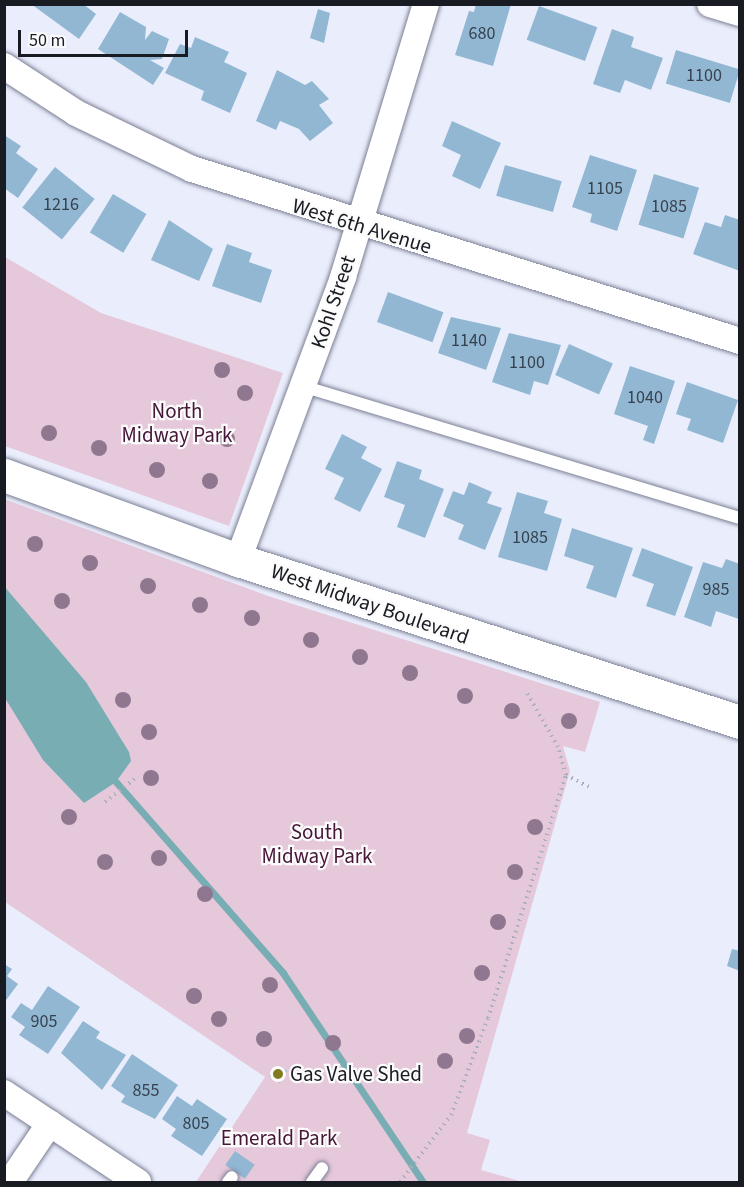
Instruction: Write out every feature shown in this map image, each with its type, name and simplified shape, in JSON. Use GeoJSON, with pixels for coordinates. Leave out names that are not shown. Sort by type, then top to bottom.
{"type":"FeatureCollection","features":[{"type":"Feature","properties":{"kind":"main road","name":"West Midway Boulevard"},"geometry":{"type":"LineString","coordinates":[[4,475],[238,560],[740,722]]}},
{"type":"Feature","properties":{"kind":"street","name":"Kohl Street"},"geometry":{"type":"LineString","coordinates":[[238,560],[359,225],[426,4]]}},
{"type":"Feature","properties":{"kind":"street"},"geometry":{"type":"LineString","coordinates":[[710,4],[740,13]]}},
{"type":"Feature","properties":{"kind":"street","name":"West 6th Avenue"},"geometry":{"type":"LineString","coordinates":[[4,66],[76,113],[182,165],[359,225],[740,340]]}},
{"type":"Feature","properties":{"kind":"street"},"geometry":{"type":"LineString","coordinates":[[4,1093],[138,1182]]}},
{"type":"Feature","properties":{"kind":"street"},"geometry":{"type":"LineString","coordinates":[[10,1182],[50,1123]]}},
{"type":"Feature","properties":{"kind":"lane"},"geometry":{"type":"LineString","coordinates":[[302,386],[740,518]]}},
{"type":"Feature","properties":{"kind":"lane"},"geometry":{"type":"LineString","coordinates":[[312,1182],[322,1168]]}},
{"type":"Feature","properties":{"kind":"path"},"geometry":{"type":"LineString","coordinates":[[400,1182],[451,1115],[488,1018],[566,775],[558,747],[527,693]]}},
{"type":"Feature","properties":{"kind":"path"},"geometry":{"type":"LineString","coordinates":[[566,775],[592,788]]}},
{"type":"Feature","properties":{"kind":"path"},"geometry":{"type":"LineString","coordinates":[[105,802],[138,776]]}},
{"type":"Feature","properties":{"kind":"green space","name":"North Midway Park"},"geometry":{"type":"Polygon","coordinates":[[[5,257],[101,313],[283,373],[229,526],[5,446],[5,257]]]}},
{"type":"Feature","properties":{"kind":"green space","name":"South Midway Park"},"geometry":{"type":"Polygon","coordinates":[[[4,499],[268,596],[600,702],[585,752],[563,746],[570,771],[467,1133],[490,1140],[481,1170],[523,1182],[196,1182],[265,1077],[5,902],[4,499]]]}},
{"type":"Feature","properties":{"kind":"water"},"geometry":{"type":"Polygon","coordinates":[[[4,586],[86,682],[129,752],[131,761],[116,782],[84,803],[43,760],[5,698],[4,586]]]}},
{"type":"Feature","properties":{"kind":"building"},"geometry":{"type":"Polygon","coordinates":[[[31,4],[83,4],[96,14],[79,39],[31,4]]]}},
{"type":"Feature","properties":{"kind":"building"},"geometry":{"type":"Polygon","coordinates":[[[476,4],[511,4],[493,66],[455,55],[469,11],[474,12],[476,4]]]}},
{"type":"Feature","properties":{"kind":"building"},"geometry":{"type":"Polygon","coordinates":[[[539,6],[597,27],[585,61],[527,40],[539,6]]]}},
{"type":"Feature","properties":{"kind":"building"},"geometry":{"type":"Polygon","coordinates":[[[318,9],[330,13],[324,43],[310,38],[318,9]]]}},
{"type":"Feature","properties":{"kind":"building"},"geometry":{"type":"Polygon","coordinates":[[[120,12],[146,27],[145,40],[152,31],[169,39],[162,59],[150,60],[164,68],[153,85],[98,49],[120,12]]]}},
{"type":"Feature","properties":{"kind":"building"},"geometry":{"type":"Polygon","coordinates":[[[612,29],[634,37],[631,47],[663,58],[651,90],[625,80],[620,93],[593,84],[612,29]]]}},
{"type":"Feature","properties":{"kind":"building"},"geometry":{"type":"Polygon","coordinates":[[[195,37],[229,52],[224,62],[247,73],[230,113],[201,100],[204,91],[165,73],[180,44],[191,48],[195,37]]]}},
{"type":"Feature","properties":{"kind":"building"},"geometry":{"type":"Polygon","coordinates":[[[676,50],[740,70],[730,103],[666,83],[676,50]]]}},
{"type":"Feature","properties":{"kind":"building"},"geometry":{"type":"Polygon","coordinates":[[[277,70],[305,85],[312,81],[329,99],[319,105],[333,123],[310,141],[299,129],[280,121],[276,130],[256,121],[277,70]]]}},
{"type":"Feature","properties":{"kind":"building"},"geometry":{"type":"Polygon","coordinates":[[[452,121],[501,143],[480,189],[452,176],[461,155],[442,146],[452,121]]]}},
{"type":"Feature","properties":{"kind":"building"},"geometry":{"type":"Polygon","coordinates":[[[4,135],[21,146],[16,153],[38,169],[18,198],[4,188],[4,135]]]}},
{"type":"Feature","properties":{"kind":"building"},"geometry":{"type":"Polygon","coordinates":[[[590,155],[637,170],[617,231],[590,222],[592,214],[572,207],[590,155]]]}},
{"type":"Feature","properties":{"kind":"building"},"geometry":{"type":"Polygon","coordinates":[[[505,165],[562,181],[553,212],[496,196],[505,165]]]}},
{"type":"Feature","properties":{"kind":"building"},"geometry":{"type":"Polygon","coordinates":[[[55,167],[95,199],[62,240],[22,207],[55,167]]]}},
{"type":"Feature","properties":{"kind":"building"},"geometry":{"type":"Polygon","coordinates":[[[654,174],[699,188],[683,238],[639,225],[654,174]]]}},
{"type":"Feature","properties":{"kind":"building"},"geometry":{"type":"Polygon","coordinates":[[[113,194],[146,214],[123,253],[90,233],[113,194]]]}},
{"type":"Feature","properties":{"kind":"building"},"geometry":{"type":"Polygon","coordinates":[[[725,215],[740,220],[740,271],[693,254],[705,222],[721,227],[725,215]]]}},
{"type":"Feature","properties":{"kind":"building"},"geometry":{"type":"Polygon","coordinates":[[[169,220],[213,249],[199,281],[151,260],[169,220]]]}},
{"type":"Feature","properties":{"kind":"building"},"geometry":{"type":"Polygon","coordinates":[[[227,244],[252,253],[249,262],[272,270],[261,303],[212,286],[227,244]]]}},
{"type":"Feature","properties":{"kind":"building"},"geometry":{"type":"Polygon","coordinates":[[[388,292],[443,312],[432,342],[377,322],[388,292]]]}},
{"type":"Feature","properties":{"kind":"building"},"geometry":{"type":"Polygon","coordinates":[[[451,317],[501,328],[486,370],[438,353],[451,317]]]}},
{"type":"Feature","properties":{"kind":"building"},"geometry":{"type":"Polygon","coordinates":[[[509,333],[561,345],[548,385],[534,381],[530,395],[492,382],[509,333]]]}},
{"type":"Feature","properties":{"kind":"building"},"geometry":{"type":"Polygon","coordinates":[[[569,344],[613,364],[599,395],[555,375],[569,344]]]}},
{"type":"Feature","properties":{"kind":"building"},"geometry":{"type":"Polygon","coordinates":[[[630,366],[675,381],[654,444],[643,440],[648,426],[614,414],[630,366]]]}},
{"type":"Feature","properties":{"kind":"building"},"geometry":{"type":"Polygon","coordinates":[[[687,382],[738,400],[723,443],[687,430],[691,419],[676,414],[687,382]]]}},
{"type":"Feature","properties":{"kind":"building"},"geometry":{"type":"Polygon","coordinates":[[[342,434],[367,447],[361,458],[382,469],[360,512],[334,499],[344,478],[325,469],[342,434]]]}},
{"type":"Feature","properties":{"kind":"building"},"geometry":{"type":"Polygon","coordinates":[[[397,461],[422,470],[419,479],[444,489],[425,538],[397,527],[405,505],[384,497],[397,461]]]}},
{"type":"Feature","properties":{"kind":"building"},"geometry":{"type":"Polygon","coordinates":[[[469,482],[492,492],[487,503],[502,508],[485,550],[458,539],[464,525],[443,516],[453,491],[464,495],[469,482]]]}},
{"type":"Feature","properties":{"kind":"building"},"geometry":{"type":"Polygon","coordinates":[[[517,492],[548,501],[544,513],[562,519],[547,571],[498,557],[517,492]]]}},
{"type":"Feature","properties":{"kind":"building"},"geometry":{"type":"Polygon","coordinates":[[[572,528],[633,548],[616,598],[586,588],[594,566],[564,556],[572,528]]]}},
{"type":"Feature","properties":{"kind":"building"},"geometry":{"type":"Polygon","coordinates":[[[642,548],[693,567],[675,616],[646,606],[654,584],[632,576],[642,548]]]}},
{"type":"Feature","properties":{"kind":"building"},"geometry":{"type":"Polygon","coordinates":[[[726,559],[740,564],[739,619],[716,611],[711,627],[684,617],[703,562],[722,568],[726,559]]]}},
{"type":"Feature","properties":{"kind":"building"},"geometry":{"type":"Polygon","coordinates":[[[732,949],[740,951],[740,971],[727,966],[732,949]]]}},
{"type":"Feature","properties":{"kind":"building"},"geometry":{"type":"Polygon","coordinates":[[[4,964],[12,969],[7,976],[18,984],[4,1003],[4,964]]]}},
{"type":"Feature","properties":{"kind":"building"},"geometry":{"type":"Polygon","coordinates":[[[48,986],[80,1007],[48,1054],[19,1035],[25,1027],[11,1017],[21,1003],[32,1010],[48,986]]]}},
{"type":"Feature","properties":{"kind":"building"},"geometry":{"type":"Polygon","coordinates":[[[83,1021],[100,1032],[96,1038],[126,1055],[102,1090],[61,1053],[83,1021]]]}},
{"type":"Feature","properties":{"kind":"building"},"geometry":{"type":"Polygon","coordinates":[[[132,1054],[178,1085],[155,1119],[121,1102],[125,1096],[111,1086],[132,1054]]]}},
{"type":"Feature","properties":{"kind":"building","name":"Gas Valve Shed"},"geometry":{"type":"Polygon","coordinates":[[[281,1066],[287,1071],[280,1083],[269,1076],[281,1066]]]}},
{"type":"Feature","properties":{"kind":"building"},"geometry":{"type":"Polygon","coordinates":[[[177,1096],[192,1106],[197,1099],[227,1119],[202,1156],[171,1136],[176,1129],[162,1119],[177,1096]]]}},
{"type":"Feature","properties":{"kind":"building"},"geometry":{"type":"Polygon","coordinates":[[[235,1151],[255,1165],[245,1179],[225,1165],[235,1151]]]}},
{"type":"Feature","properties":{"kind":"waterway"},"geometry":{"type":"LineString","coordinates":[[116,782],[283,973],[423,1182]]}},
{"type":"Feature","properties":{"kind":"place","name":"Gas Valve Shed"},"geometry":{"type":"Point","coordinates":[278,1074]}},
{"type":"Feature","properties":{"kind":"park label","name":"Emerald Park"},"geometry":{"type":"Point","coordinates":[279,1138]}}]}
